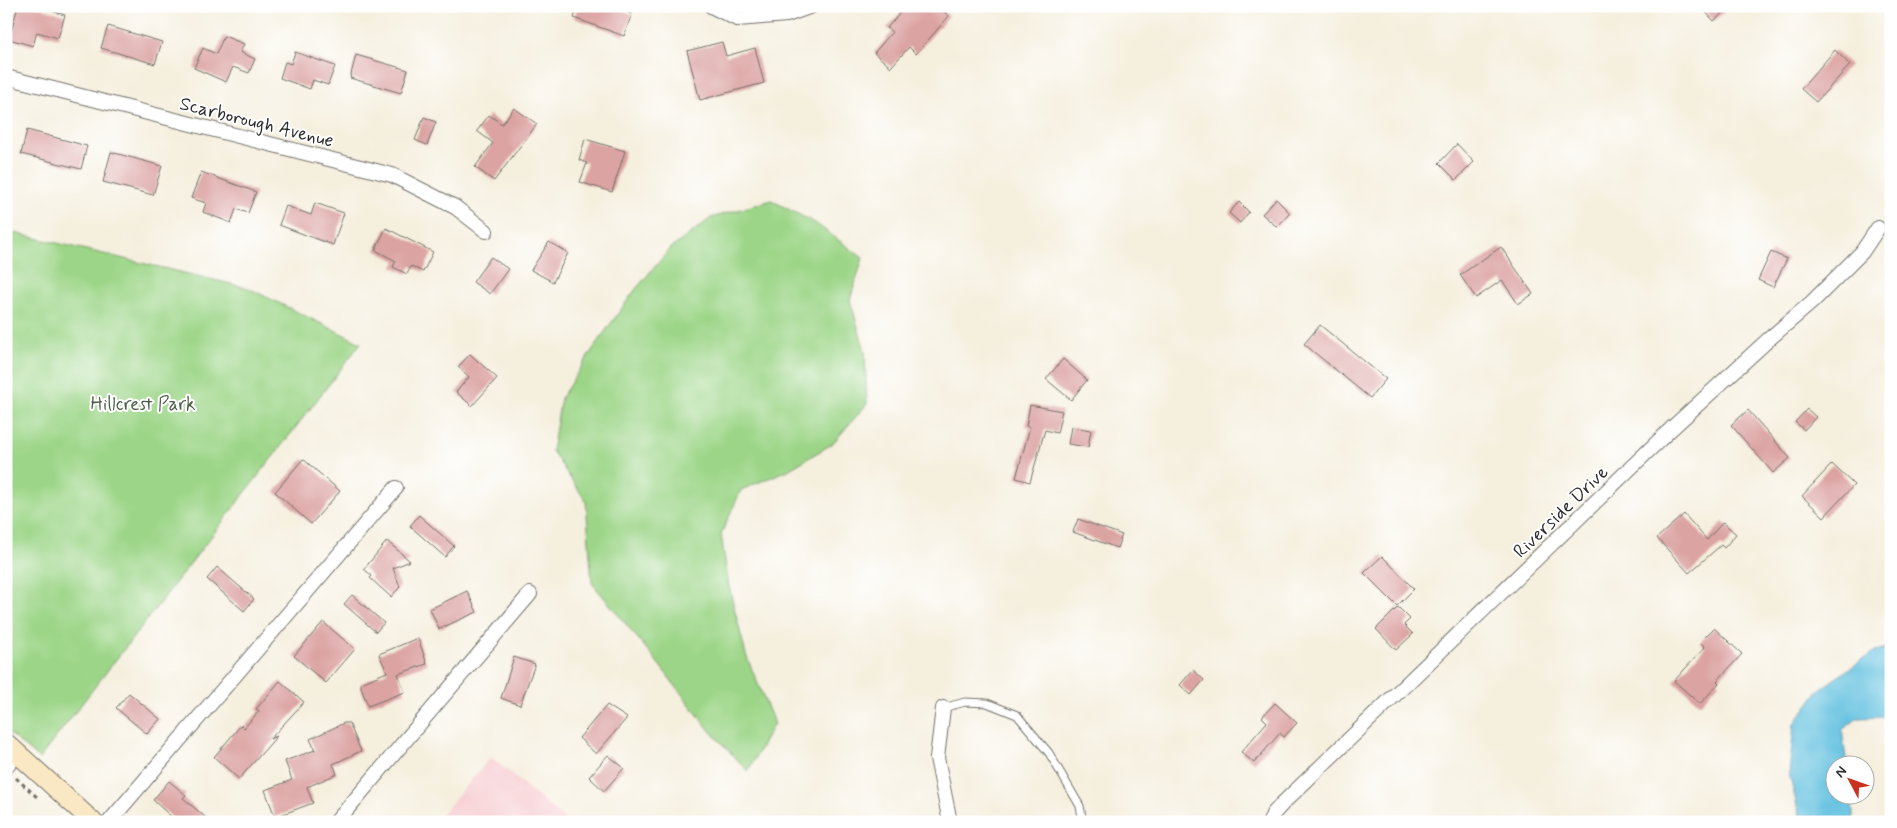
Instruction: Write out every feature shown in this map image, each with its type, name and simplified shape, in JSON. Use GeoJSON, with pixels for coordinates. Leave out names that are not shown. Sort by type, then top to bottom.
{"type":"FeatureCollection","features":[{"type":"Feature","properties":{"kind":"main road"},"geometry":{"type":"LineString","coordinates":[[6,743],[93,822]]}},
{"type":"Feature","properties":{"kind":"street"},"geometry":{"type":"LineString","coordinates":[[711,6],[737,19],[787,14],[812,6]]}},
{"type":"Feature","properties":{"kind":"street","name":"Scarborough Avenue"},"geometry":{"type":"LineString","coordinates":[[6,77],[392,175],[455,207],[486,231]]}},
{"type":"Feature","properties":{"kind":"street","name":"Riverside Drive"},"geometry":{"type":"LineString","coordinates":[[1270,822],[1273,814],[1284,802],[1671,429],[1851,264],[1870,243],[1878,228]]}},
{"type":"Feature","properties":{"kind":"street"},"geometry":{"type":"LineString","coordinates":[[109,822],[396,488]]}},
{"type":"Feature","properties":{"kind":"street"},"geometry":{"type":"LineString","coordinates":[[336,822],[530,594]]}},
{"type":"Feature","properties":{"kind":"street"},"geometry":{"type":"LineString","coordinates":[[943,708],[937,758],[950,822]]}},
{"type":"Feature","properties":{"kind":"lane"},"geometry":{"type":"LineString","coordinates":[[943,708],[965,702],[986,703],[1017,715],[1049,753],[1080,806],[1083,822]]}},
{"type":"Feature","properties":{"kind":"lane"},"geometry":{"type":"LineString","coordinates":[[6,773],[20,756]]}},
{"type":"Feature","properties":{"kind":"shaded area"},"geometry":{"type":"Polygon","coordinates":[[[491,757],[568,822],[435,822],[491,757]]]}},
{"type":"Feature","properties":{"kind":"green space"},"geometry":{"type":"Polygon","coordinates":[[[771,200],[815,223],[863,258],[850,300],[865,351],[867,404],[832,444],[788,470],[741,490],[721,534],[729,587],[746,655],[774,723],[748,771],[711,732],[654,658],[592,583],[586,501],[552,451],[561,398],[635,290],[670,249],[711,218],[771,200]]]}},
{"type":"Feature","properties":{"kind":"green space","name":"Hillcrest Park"},"geometry":{"type":"Polygon","coordinates":[[[6,231],[248,288],[361,343],[39,759],[6,731],[6,231]]]}},
{"type":"Feature","properties":{"kind":"water"},"geometry":{"type":"Polygon","coordinates":[[[1891,647],[1891,717],[1858,718],[1842,730],[1846,756],[1824,756],[1824,806],[1852,806],[1854,822],[1801,822],[1789,774],[1794,724],[1820,689],[1875,651],[1891,647]]]}},
{"type":"Feature","properties":{"kind":"building"},"geometry":{"type":"Polygon","coordinates":[[[18,6],[34,6],[65,15],[58,38],[37,32],[33,46],[9,39],[18,6]]]}},
{"type":"Feature","properties":{"kind":"building"},"geometry":{"type":"Polygon","coordinates":[[[578,6],[610,6],[632,14],[624,36],[574,18],[578,6]]]}},
{"type":"Feature","properties":{"kind":"building"},"geometry":{"type":"Polygon","coordinates":[[[906,6],[937,6],[949,16],[916,54],[909,47],[891,67],[874,53],[892,32],[887,28],[906,6]]]}},
{"type":"Feature","properties":{"kind":"building"},"geometry":{"type":"Polygon","coordinates":[[[1700,6],[1730,6],[1714,21],[1700,6]]]}},
{"type":"Feature","properties":{"kind":"building"},"geometry":{"type":"Polygon","coordinates":[[[108,26],[162,42],[155,64],[101,48],[108,26]]]}},
{"type":"Feature","properties":{"kind":"building"},"geometry":{"type":"Polygon","coordinates":[[[224,36],[244,44],[240,52],[255,59],[249,73],[233,67],[226,82],[194,68],[203,48],[216,54],[224,36]]]}},
{"type":"Feature","properties":{"kind":"building"},"geometry":{"type":"Polygon","coordinates":[[[722,42],[726,56],[755,48],[764,83],[700,100],[687,51],[722,42]]]}},
{"type":"Feature","properties":{"kind":"building"},"geometry":{"type":"Polygon","coordinates":[[[1835,50],[1850,65],[1816,102],[1801,89],[1835,50]]]}},
{"type":"Feature","properties":{"kind":"building"},"geometry":{"type":"Polygon","coordinates":[[[295,52],[335,66],[328,85],[313,80],[310,89],[280,78],[285,62],[291,64],[295,52]]]}},
{"type":"Feature","properties":{"kind":"building"},"geometry":{"type":"Polygon","coordinates":[[[356,55],[408,70],[401,93],[350,78],[356,55]]]}},
{"type":"Feature","properties":{"kind":"building"},"geometry":{"type":"Polygon","coordinates":[[[514,108],[537,124],[494,181],[475,167],[493,143],[477,131],[489,115],[502,124],[514,108]]]}},
{"type":"Feature","properties":{"kind":"building"},"geometry":{"type":"Polygon","coordinates":[[[424,117],[436,122],[427,145],[415,140],[424,117]]]}},
{"type":"Feature","properties":{"kind":"building"},"geometry":{"type":"Polygon","coordinates":[[[27,130],[87,146],[81,169],[21,154],[27,130]]]}},
{"type":"Feature","properties":{"kind":"building"},"geometry":{"type":"Polygon","coordinates":[[[585,139],[625,151],[612,192],[580,182],[587,163],[579,160],[585,139]]]}},
{"type":"Feature","properties":{"kind":"building"},"geometry":{"type":"Polygon","coordinates":[[[1457,144],[1474,162],[1456,180],[1439,163],[1457,144]]]}},
{"type":"Feature","properties":{"kind":"building"},"geometry":{"type":"Polygon","coordinates":[[[111,152],[162,166],[153,195],[103,182],[111,152]]]}},
{"type":"Feature","properties":{"kind":"building"},"geometry":{"type":"Polygon","coordinates":[[[201,172],[256,192],[248,213],[236,209],[231,223],[203,212],[206,203],[191,198],[201,172]]]}},
{"type":"Feature","properties":{"kind":"building"},"geometry":{"type":"Polygon","coordinates":[[[1276,199],[1290,213],[1277,227],[1262,214],[1276,199]]]}},
{"type":"Feature","properties":{"kind":"building"},"geometry":{"type":"Polygon","coordinates":[[[1239,202],[1249,212],[1240,223],[1229,213],[1239,202]]]}},
{"type":"Feature","properties":{"kind":"building"},"geometry":{"type":"Polygon","coordinates":[[[315,203],[344,213],[333,245],[279,225],[286,206],[311,215],[315,203]]]}},
{"type":"Feature","properties":{"kind":"building"},"geometry":{"type":"Polygon","coordinates":[[[386,228],[433,252],[423,272],[411,266],[407,274],[393,267],[396,261],[375,250],[386,228]]]}},
{"type":"Feature","properties":{"kind":"building"},"geometry":{"type":"Polygon","coordinates":[[[549,242],[568,253],[553,282],[531,270],[549,242]]]}},
{"type":"Feature","properties":{"kind":"building"},"geometry":{"type":"Polygon","coordinates":[[[1501,247],[1533,294],[1518,304],[1502,280],[1476,298],[1460,275],[1501,247]]]}},
{"type":"Feature","properties":{"kind":"building"},"geometry":{"type":"Polygon","coordinates":[[[1771,252],[1787,259],[1773,287],[1758,280],[1771,252]]]}},
{"type":"Feature","properties":{"kind":"building"},"geometry":{"type":"Polygon","coordinates":[[[491,257],[508,269],[490,294],[473,282],[491,257]]]}},
{"type":"Feature","properties":{"kind":"building"},"geometry":{"type":"Polygon","coordinates":[[[1320,325],[1386,379],[1370,398],[1304,344],[1320,325]]]}},
{"type":"Feature","properties":{"kind":"building"},"geometry":{"type":"Polygon","coordinates":[[[470,354],[497,378],[472,406],[456,392],[469,377],[458,367],[470,354]]]}},
{"type":"Feature","properties":{"kind":"building"},"geometry":{"type":"Polygon","coordinates":[[[1063,359],[1087,380],[1071,400],[1046,379],[1063,359]]]}},
{"type":"Feature","properties":{"kind":"building"},"geometry":{"type":"Polygon","coordinates":[[[1030,405],[1062,411],[1057,433],[1045,430],[1030,482],[1016,478],[1030,427],[1026,426],[1030,405]]]}},
{"type":"Feature","properties":{"kind":"building"},"geometry":{"type":"Polygon","coordinates":[[[1807,409],[1816,417],[1804,430],[1795,422],[1807,409]]]}},
{"type":"Feature","properties":{"kind":"building"},"geometry":{"type":"Polygon","coordinates":[[[1748,410],[1790,458],[1773,473],[1731,425],[1748,410]]]}},
{"type":"Feature","properties":{"kind":"building"},"geometry":{"type":"Polygon","coordinates":[[[1071,427],[1091,430],[1088,447],[1068,444],[1071,427]]]}},
{"type":"Feature","properties":{"kind":"building"},"geometry":{"type":"Polygon","coordinates":[[[303,459],[340,491],[311,524],[275,492],[303,459]]]}},
{"type":"Feature","properties":{"kind":"building"},"geometry":{"type":"Polygon","coordinates":[[[1832,464],[1854,485],[1824,517],[1802,496],[1832,464]]]}},
{"type":"Feature","properties":{"kind":"building"},"geometry":{"type":"Polygon","coordinates":[[[1684,514],[1707,540],[1723,522],[1736,534],[1724,548],[1721,545],[1689,573],[1657,538],[1684,514]]]}},
{"type":"Feature","properties":{"kind":"building"},"geometry":{"type":"Polygon","coordinates":[[[419,515],[454,546],[445,557],[410,526],[419,515]]]}},
{"type":"Feature","properties":{"kind":"building"},"geometry":{"type":"Polygon","coordinates":[[[1078,519],[1122,535],[1117,548],[1073,532],[1078,519]]]}},
{"type":"Feature","properties":{"kind":"building"},"geometry":{"type":"Polygon","coordinates":[[[387,541],[410,561],[393,568],[400,587],[391,597],[370,578],[372,576],[364,569],[387,541]]]}},
{"type":"Feature","properties":{"kind":"building"},"geometry":{"type":"Polygon","coordinates":[[[1382,556],[1414,589],[1397,606],[1364,573],[1382,556]]]}},
{"type":"Feature","properties":{"kind":"building"},"geometry":{"type":"Polygon","coordinates":[[[217,567],[254,599],[244,611],[207,579],[217,567]]]}},
{"type":"Feature","properties":{"kind":"building"},"geometry":{"type":"Polygon","coordinates":[[[467,591],[477,612],[439,629],[430,609],[467,591]]]}},
{"type":"Feature","properties":{"kind":"building"},"geometry":{"type":"Polygon","coordinates":[[[352,595],[384,623],[376,632],[344,604],[352,595]]]}},
{"type":"Feature","properties":{"kind":"building"},"geometry":{"type":"Polygon","coordinates":[[[1398,607],[1410,619],[1404,625],[1413,634],[1396,650],[1376,629],[1398,607]]]}},
{"type":"Feature","properties":{"kind":"building"},"geometry":{"type":"Polygon","coordinates":[[[323,622],[355,649],[326,683],[294,656],[323,622]]]}},
{"type":"Feature","properties":{"kind":"building"},"geometry":{"type":"Polygon","coordinates":[[[1714,628],[1742,654],[1717,681],[1719,683],[1700,704],[1674,681],[1705,647],[1700,642],[1714,628]]]}},
{"type":"Feature","properties":{"kind":"building"},"geometry":{"type":"Polygon","coordinates":[[[418,638],[427,664],[398,674],[405,692],[368,706],[361,683],[387,672],[379,654],[418,638]]]}},
{"type":"Feature","properties":{"kind":"building"},"geometry":{"type":"Polygon","coordinates":[[[514,657],[535,664],[520,705],[501,698],[514,657]]]}},
{"type":"Feature","properties":{"kind":"building"},"geometry":{"type":"Polygon","coordinates":[[[1193,670],[1204,680],[1191,695],[1180,685],[1193,670]]]}},
{"type":"Feature","properties":{"kind":"building"},"geometry":{"type":"Polygon","coordinates":[[[280,681],[304,702],[270,739],[277,736],[239,779],[214,757],[241,725],[244,728],[259,711],[256,709],[280,681]]]}},
{"type":"Feature","properties":{"kind":"building"},"geometry":{"type":"Polygon","coordinates":[[[129,693],[160,719],[147,734],[116,708],[129,693]]]}},
{"type":"Feature","properties":{"kind":"building"},"geometry":{"type":"Polygon","coordinates":[[[1275,703],[1297,723],[1284,737],[1280,733],[1254,763],[1241,752],[1267,722],[1262,717],[1275,703]]]}},
{"type":"Feature","properties":{"kind":"building"},"geometry":{"type":"Polygon","coordinates":[[[607,705],[627,718],[596,754],[579,738],[607,705]]]}},
{"type":"Feature","properties":{"kind":"building"},"geometry":{"type":"Polygon","coordinates":[[[344,723],[349,723],[361,751],[333,764],[337,774],[307,787],[313,803],[275,817],[265,790],[292,780],[285,761],[315,750],[310,739],[344,723]]]}},
{"type":"Feature","properties":{"kind":"building"},"geometry":{"type":"Polygon","coordinates":[[[608,755],[624,768],[604,791],[589,777],[608,755]]]}},
{"type":"Feature","properties":{"kind":"building"},"geometry":{"type":"Polygon","coordinates":[[[169,781],[186,795],[183,798],[211,822],[177,822],[153,800],[169,781]]]}}]}
